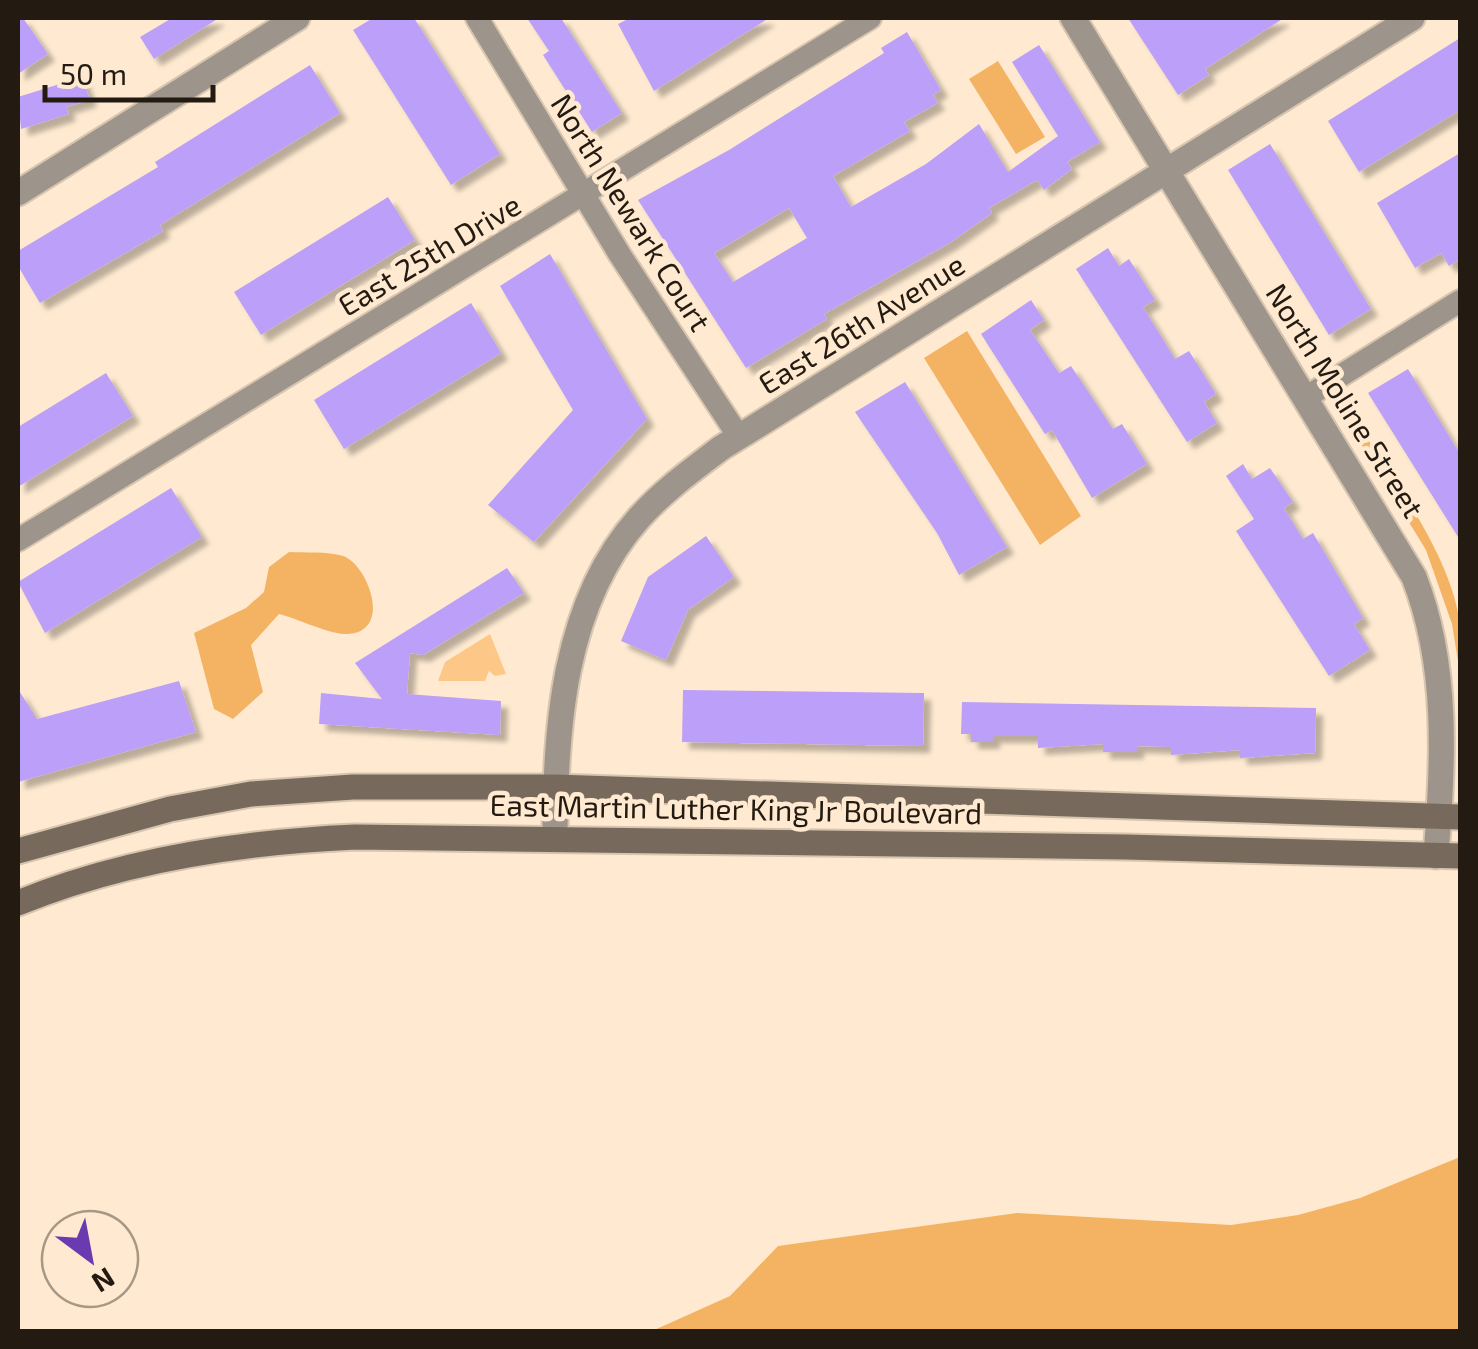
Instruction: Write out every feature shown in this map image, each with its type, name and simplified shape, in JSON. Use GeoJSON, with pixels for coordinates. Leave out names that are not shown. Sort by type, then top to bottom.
{"type":"FeatureCollection","features":[{"type":"Feature","properties":{"kind":"main road","name":"East Martin Luther King Jr Boulevard"},"geometry":{"type":"LineString","coordinates":[[18,851],[134,817],[250,794],[353,787],[555,788],[1450,816]]}},
{"type":"Feature","properties":{"kind":"main road","name":"East Martin Luther King Jr Boulevard"},"geometry":{"type":"LineString","coordinates":[[18,903],[132,869],[260,844],[355,837],[555,837],[1449,856]]}},
{"type":"Feature","properties":{"kind":"street","name":"North Newark Court"},"geometry":{"type":"LineString","coordinates":[[476,18],[739,437]]}},
{"type":"Feature","properties":{"kind":"street","name":"East 25th Drive"},"geometry":{"type":"LineString","coordinates":[[18,540],[870,18]]}},
{"type":"Feature","properties":{"kind":"street","name":"North Moline Street"},"geometry":{"type":"LineString","coordinates":[[1073,18],[1402,552],[1426,609],[1440,683],[1450,816],[1449,856]]}},
{"type":"Feature","properties":{"kind":"street","name":"East 26th Avenue"},"geometry":{"type":"LineString","coordinates":[[555,837],[555,788],[570,665],[606,570],[636,521],[657,499],[739,437],[1412,18]]}},
{"type":"Feature","properties":{"kind":"street"},"geometry":{"type":"LineString","coordinates":[[18,192],[285,21]]}},
{"type":"Feature","properties":{"kind":"street"},"geometry":{"type":"LineString","coordinates":[[1305,398],[1460,301]]}},
{"type":"Feature","properties":{"kind":"shaded area"},"geometry":{"type":"Polygon","coordinates":[[[998,61],[1045,137],[1016,154],[969,79],[998,61]]]}},
{"type":"Feature","properties":{"kind":"shaded area"},"geometry":{"type":"Polygon","coordinates":[[[967,331],[1081,516],[1040,545],[924,358],[967,331]]]}},
{"type":"Feature","properties":{"kind":"shaded area"},"geometry":{"type":"Polygon","coordinates":[[[1349,410],[1416,514],[1445,571],[1460,626],[1460,674],[1452,624],[1426,550],[1343,415],[1349,410]]]}},
{"type":"Feature","properties":{"kind":"shaded area"},"geometry":{"type":"Polygon","coordinates":[[[289,552],[330,553],[352,562],[368,584],[373,612],[360,631],[344,634],[279,614],[251,645],[263,692],[233,719],[214,709],[194,633],[246,608],[264,592],[269,567],[289,552]]]}},
{"type":"Feature","properties":{"kind":"shaded area"},"geometry":{"type":"Polygon","coordinates":[[[490,634],[506,674],[495,676],[489,671],[485,681],[438,681],[445,662],[490,634]]]}},
{"type":"Feature","properties":{"kind":"shaded area"},"geometry":{"type":"Polygon","coordinates":[[[1460,1157],[1460,1331],[652,1331],[730,1296],[778,1246],[1017,1213],[1231,1225],[1298,1215],[1360,1198],[1460,1157]]]}},
{"type":"Feature","properties":{"kind":"building"},"geometry":{"type":"Polygon","coordinates":[[[18,18],[23,18],[48,54],[18,74],[18,18]]]}},
{"type":"Feature","properties":{"kind":"building"},"geometry":{"type":"Polygon","coordinates":[[[172,18],[219,18],[154,59],[140,37],[172,18]]]}},
{"type":"Feature","properties":{"kind":"building"},"geometry":{"type":"Polygon","coordinates":[[[373,18],[414,18],[500,154],[451,185],[353,30],[373,18]]]}},
{"type":"Feature","properties":{"kind":"building"},"geometry":{"type":"Polygon","coordinates":[[[527,18],[561,18],[622,113],[592,132],[543,55],[549,51],[527,18]]]}},
{"type":"Feature","properties":{"kind":"building"},"geometry":{"type":"Polygon","coordinates":[[[630,18],[769,18],[654,91],[618,24],[630,18]]]}},
{"type":"Feature","properties":{"kind":"building"},"geometry":{"type":"Polygon","coordinates":[[[1128,18],[1284,18],[1205,69],[1209,75],[1178,95],[1128,18]]]}},
{"type":"Feature","properties":{"kind":"building"},"geometry":{"type":"Polygon","coordinates":[[[907,32],[941,90],[933,95],[938,103],[904,122],[910,131],[833,176],[851,207],[926,164],[979,124],[1008,172],[1058,136],[1012,62],[1039,45],[1100,142],[1067,162],[1072,169],[1044,190],[1037,180],[989,208],[992,213],[951,242],[824,314],[827,319],[746,368],[638,200],[729,150],[884,53],[881,48],[907,32]],[[789,208],[714,253],[733,282],[807,238],[789,208]]]}},
{"type":"Feature","properties":{"kind":"building"},"geometry":{"type":"Polygon","coordinates":[[[1460,38],[1460,110],[1359,172],[1328,121],[1460,38]]]}},
{"type":"Feature","properties":{"kind":"building"},"geometry":{"type":"Polygon","coordinates":[[[310,65],[340,113],[160,225],[163,231],[40,303],[18,266],[18,251],[158,167],[155,162],[310,65]]]}},
{"type":"Feature","properties":{"kind":"building"},"geometry":{"type":"Polygon","coordinates":[[[82,77],[90,100],[66,107],[69,114],[21,129],[18,97],[82,77]]]}},
{"type":"Feature","properties":{"kind":"building"},"geometry":{"type":"Polygon","coordinates":[[[1270,144],[1371,309],[1329,335],[1228,170],[1270,144]]]}},
{"type":"Feature","properties":{"kind":"building"},"geometry":{"type":"Polygon","coordinates":[[[1460,153],[1460,259],[1449,266],[1441,253],[1415,268],[1377,203],[1460,153]]]}},
{"type":"Feature","properties":{"kind":"building"},"geometry":{"type":"Polygon","coordinates":[[[388,197],[415,240],[261,335],[234,292],[388,197]]]}},
{"type":"Feature","properties":{"kind":"building"},"geometry":{"type":"Polygon","coordinates":[[[1108,248],[1119,266],[1129,259],[1155,300],[1143,307],[1175,359],[1189,351],[1216,394],[1204,402],[1217,423],[1187,442],[1076,269],[1108,248]]]}},
{"type":"Feature","properties":{"kind":"building"},"geometry":{"type":"Polygon","coordinates":[[[550,254],[647,419],[534,542],[488,505],[573,410],[500,286],[550,254]]]}},
{"type":"Feature","properties":{"kind":"building"},"geometry":{"type":"Polygon","coordinates":[[[1031,300],[1044,320],[1030,330],[1059,373],[1071,366],[1113,429],[1122,424],[1147,464],[1092,498],[1052,430],[1045,434],[981,334],[1031,300]]]}},
{"type":"Feature","properties":{"kind":"building"},"geometry":{"type":"Polygon","coordinates":[[[471,303],[501,353],[344,449],[314,400],[471,303]]]}},
{"type":"Feature","properties":{"kind":"building"},"geometry":{"type":"Polygon","coordinates":[[[1408,369],[1460,454],[1460,540],[1368,393],[1408,369]]]}},
{"type":"Feature","properties":{"kind":"building"},"geometry":{"type":"Polygon","coordinates":[[[106,373],[133,416],[18,487],[18,427],[106,373]]]}},
{"type":"Feature","properties":{"kind":"building"},"geometry":{"type":"Polygon","coordinates":[[[905,382],[1007,547],[959,575],[937,533],[855,412],[905,382]]]}},
{"type":"Feature","properties":{"kind":"building"},"geometry":{"type":"Polygon","coordinates":[[[1243,464],[1252,479],[1270,468],[1293,502],[1284,508],[1303,539],[1313,533],[1363,618],[1354,624],[1370,650],[1329,676],[1236,531],[1254,519],[1226,476],[1243,464]]]}},
{"type":"Feature","properties":{"kind":"building"},"geometry":{"type":"Polygon","coordinates":[[[171,488],[202,537],[45,633],[18,582],[171,488]]]}},
{"type":"Feature","properties":{"kind":"building"},"geometry":{"type":"Polygon","coordinates":[[[706,536],[734,577],[688,610],[666,660],[621,641],[648,577],[706,536]]]}},
{"type":"Feature","properties":{"kind":"building"},"geometry":{"type":"Polygon","coordinates":[[[507,568],[524,593],[423,655],[410,653],[407,694],[501,701],[500,735],[319,724],[321,693],[382,699],[355,663],[507,568]]]}},
{"type":"Feature","properties":{"kind":"building"},"geometry":{"type":"Polygon","coordinates":[[[179,681],[196,732],[18,782],[18,689],[37,719],[179,681]]]}},
{"type":"Feature","properties":{"kind":"building"},"geometry":{"type":"Polygon","coordinates":[[[683,690],[924,693],[923,746],[682,742],[683,690]]]}},
{"type":"Feature","properties":{"kind":"building"},"geometry":{"type":"Polygon","coordinates":[[[962,702],[1316,708],[1315,753],[1240,758],[1240,750],[1171,755],[1171,747],[1137,746],[1137,752],[1103,752],[1103,744],[1038,748],[1038,736],[993,736],[993,742],[971,742],[971,734],[961,734],[962,702]]]}}]}
